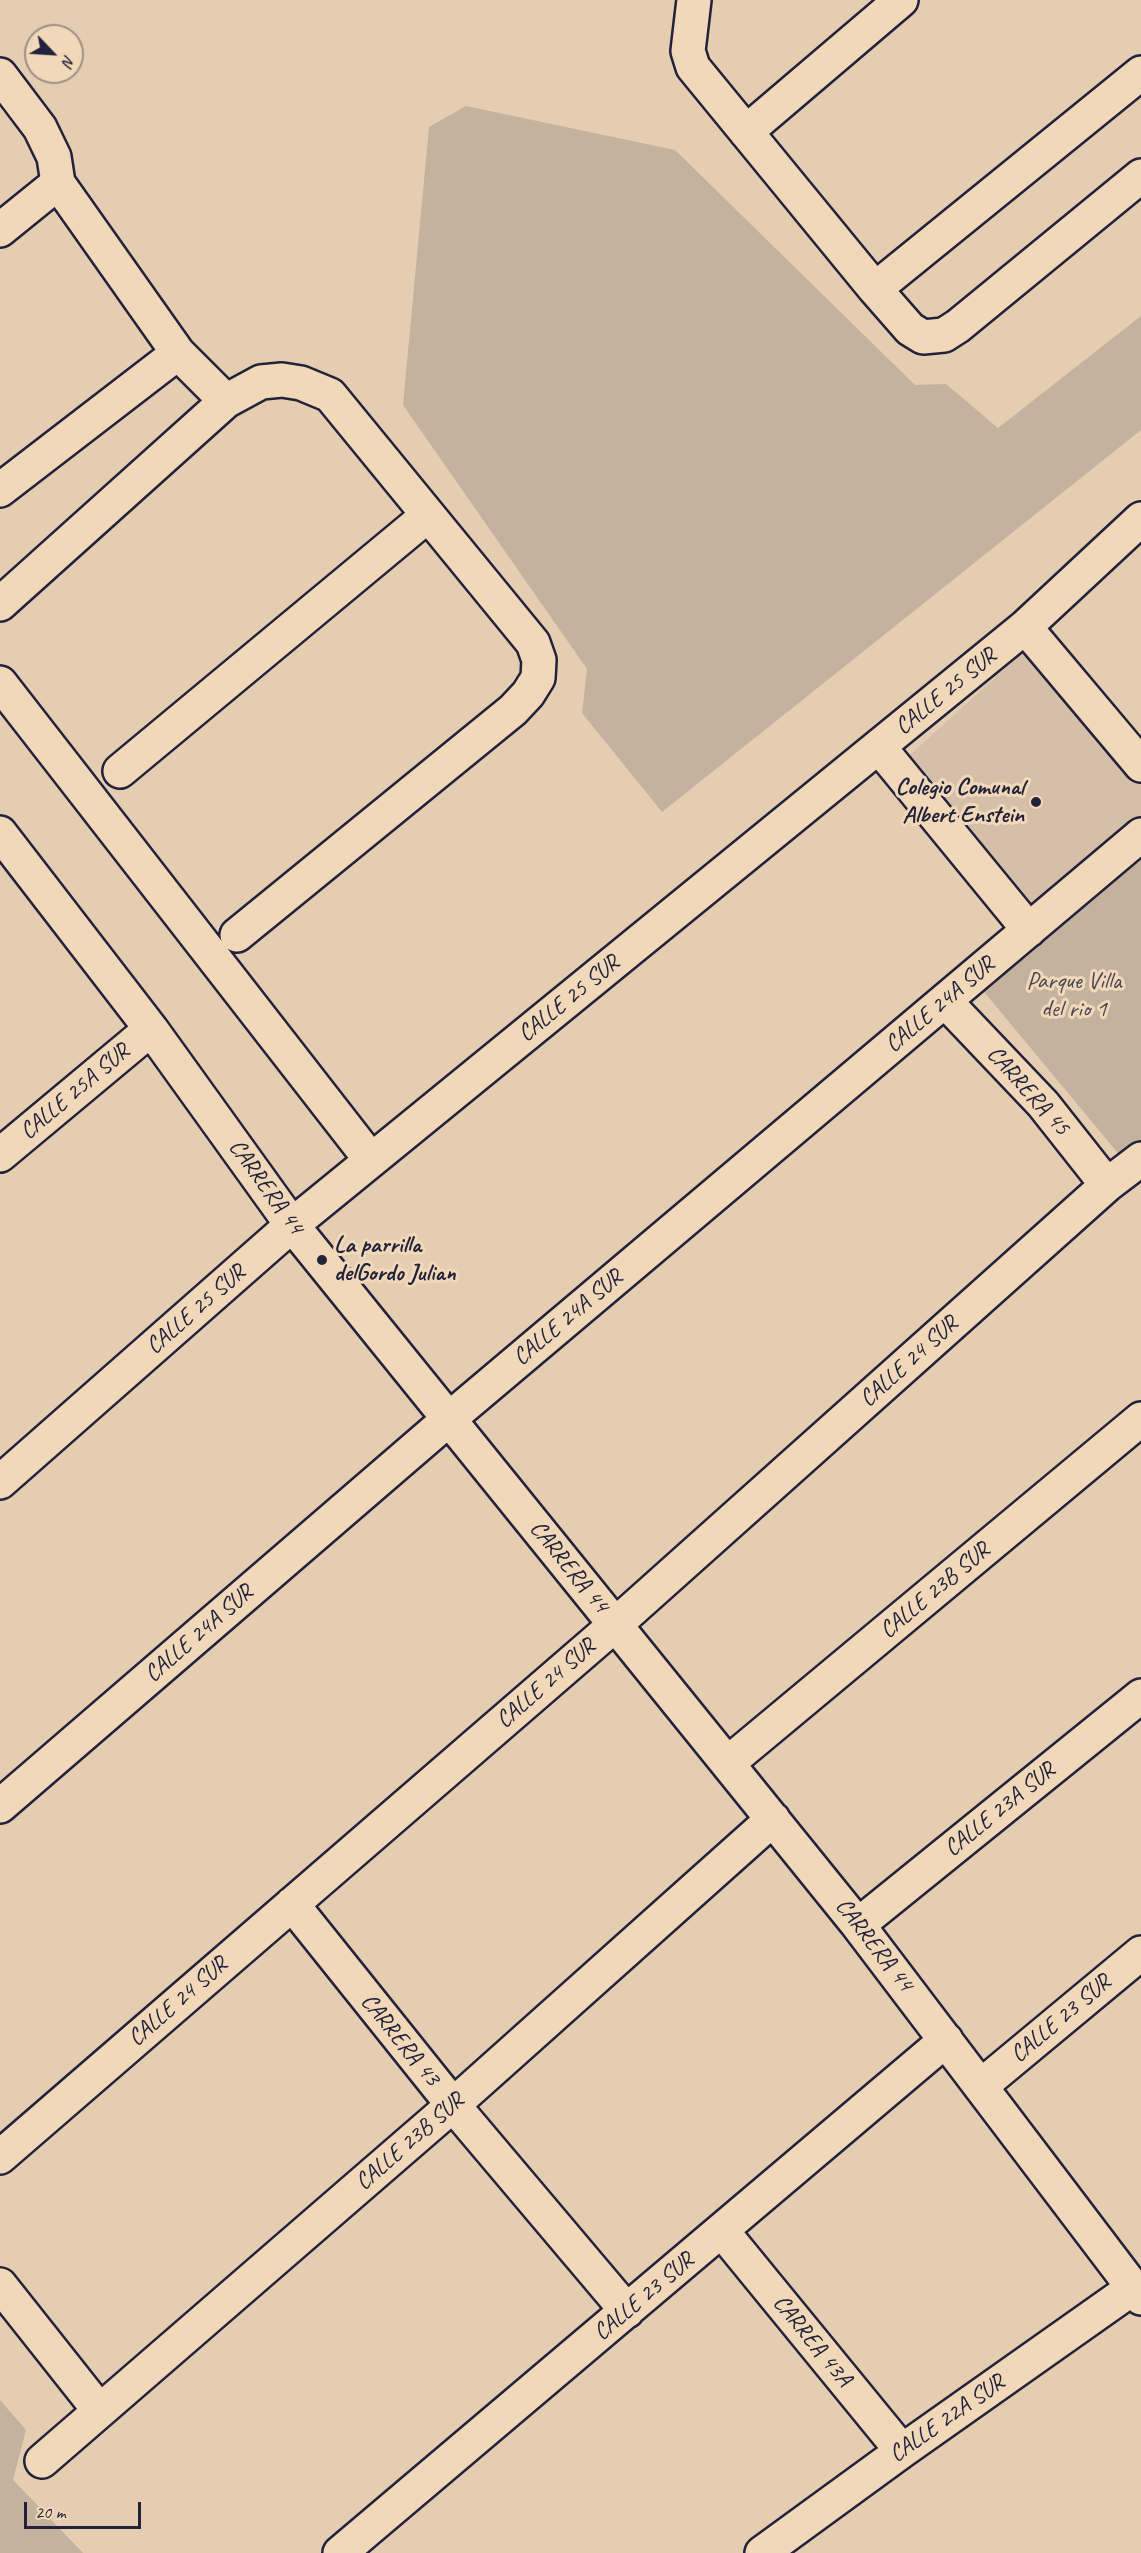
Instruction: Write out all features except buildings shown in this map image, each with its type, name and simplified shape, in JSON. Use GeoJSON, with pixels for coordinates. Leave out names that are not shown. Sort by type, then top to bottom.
{"type":"FeatureCollection","features":[{"type":"Feature","properties":{"kind":"street"},"geometry":{"type":"LineString","coordinates":[[694,0],[688,51],[693,67],[875,289],[910,329],[924,337],[944,335],[958,326],[1141,176]]}},
{"type":"Feature","properties":{"kind":"street"},"geometry":{"type":"LineString","coordinates":[[746,132],[901,0]]}},
{"type":"Feature","properties":{"kind":"street"},"geometry":{"type":"LineString","coordinates":[[875,289],[1141,73]]}},
{"type":"Feature","properties":{"kind":"street"},"geometry":{"type":"LineString","coordinates":[[0,75],[40,128],[54,157],[58,183],[178,353],[226,401]]}},
{"type":"Feature","properties":{"kind":"street"},"geometry":{"type":"LineString","coordinates":[[0,230],[58,183]]}},
{"type":"Feature","properties":{"kind":"street"},"geometry":{"type":"LineString","coordinates":[[0,490],[178,353]]}},
{"type":"Feature","properties":{"kind":"street"},"geometry":{"type":"LineString","coordinates":[[0,604],[226,401],[261,382],[282,380],[301,383],[330,395],[533,643],[539,660],[538,678],[528,694],[513,710],[237,935]]}},
{"type":"Feature","properties":{"kind":"street"},"geometry":{"type":"LineString","coordinates":[[120,771],[427,516]]}},
{"type":"Feature","properties":{"kind":"street","name":"CALLE 25 SUR"},"geometry":{"type":"LineString","coordinates":[[0,1482],[292,1224],[1025,627],[1141,519]]}},
{"type":"Feature","properties":{"kind":"street"},"geometry":{"type":"LineString","coordinates":[[1025,627],[1141,765]]}},
{"type":"Feature","properties":{"kind":"street"},"geometry":{"type":"LineString","coordinates":[[0,683],[371,1160]]}},
{"type":"Feature","properties":{"kind":"street"},"geometry":{"type":"LineString","coordinates":[[879,747],[1029,930]]}},
{"type":"Feature","properties":{"kind":"street","name":"CALLE 24A SUR"},"geometry":{"type":"LineString","coordinates":[[0,1806],[449,1419],[1141,835]]}},
{"type":"Feature","properties":{"kind":"street","name":"CARRERA 44"},"geometry":{"type":"LineString","coordinates":[[3,844],[151,1029],[292,1224],[858,1924],[1137,2293]]}},
{"type":"Feature","properties":{"kind":"street","name":"CARRERA 45"},"geometry":{"type":"LineString","coordinates":[[945,1001],[1043,1104],[1107,1185]]}},
{"type":"Feature","properties":{"kind":"street","name":"CALLE 25A SUR"},"geometry":{"type":"LineString","coordinates":[[0,1155],[151,1029]]}},
{"type":"Feature","properties":{"kind":"street","name":"CALLE 24 SUR"},"geometry":{"type":"LineString","coordinates":[[0,2157],[616,1624],[1107,1185],[1139,1165]]}},
{"type":"Feature","properties":{"kind":"street","name":"CALLE 23B SUR"},"geometry":{"type":"LineString","coordinates":[[728,1763],[1141,1419]]}},
{"type":"Feature","properties":{"kind":"street","name":"CALLE 23A SUR"},"geometry":{"type":"LineString","coordinates":[[858,1924],[1141,1696]]}},
{"type":"Feature","properties":{"kind":"street","name":"CALLE 23B SUR"},"geometry":{"type":"LineString","coordinates":[[42,2461],[453,2105],[773,1819]]}},
{"type":"Feature","properties":{"kind":"street","name":"CARRERA 43"},"geometry":{"type":"LineString","coordinates":[[292,1904],[453,2105],[627,2311]]}},
{"type":"Feature","properties":{"kind":"street","name":"CALLE 23 SUR"},"geometry":{"type":"LineString","coordinates":[[981,2086],[1141,1953]]}},
{"type":"Feature","properties":{"kind":"street","name":"CALLE 23 SUR"},"geometry":{"type":"LineString","coordinates":[[340,2553],[946,2040]]}},
{"type":"Feature","properties":{"kind":"street","name":"CARREA 43A"},"geometry":{"type":"LineString","coordinates":[[722,2231],[902,2451]]}},
{"type":"Feature","properties":{"kind":"street"},"geometry":{"type":"LineString","coordinates":[[0,2285],[99,2410]]}},
{"type":"Feature","properties":{"kind":"street","name":"CALLE 22A SUR"},"geometry":{"type":"LineString","coordinates":[[762,2553],[902,2451],[1137,2293]]}},
{"type":"Feature","properties":{"kind":"shaded area","name":"Colegio Comunal Albert Enstein"},"geometry":{"type":"Polygon","coordinates":[[[1027,649],[1141,779],[1141,824],[1026,921],[901,763],[1027,649]]]}},
{"type":"Feature","properties":{"kind":"green space"},"geometry":{"type":"Polygon","coordinates":[[[466,106],[675,150],[915,385],[946,384],[998,428],[1141,316],[1141,430],[662,812],[582,713],[587,669],[403,405],[429,127],[466,106]]]}},
{"type":"Feature","properties":{"kind":"green space","name":"Parque Villa del rio 1"},"geometry":{"type":"Polygon","coordinates":[[[1141,850],[1141,1142],[1122,1158],[980,987],[1141,850]]]}},
{"type":"Feature","properties":{"kind":"green space"},"geometry":{"type":"Polygon","coordinates":[[[0,2400],[26,2430],[13,2480],[83,2553],[0,2553],[0,2400]]]}},
{"type":"Feature","properties":{"kind":"place","name":"Colegio Comunal Albert Enstein"},"geometry":{"type":"Point","coordinates":[1036,802]}},
{"type":"Feature","properties":{"kind":"place","name":"La parrilla delGordo Julian"},"geometry":{"type":"Point","coordinates":[322,1260]}}]}
